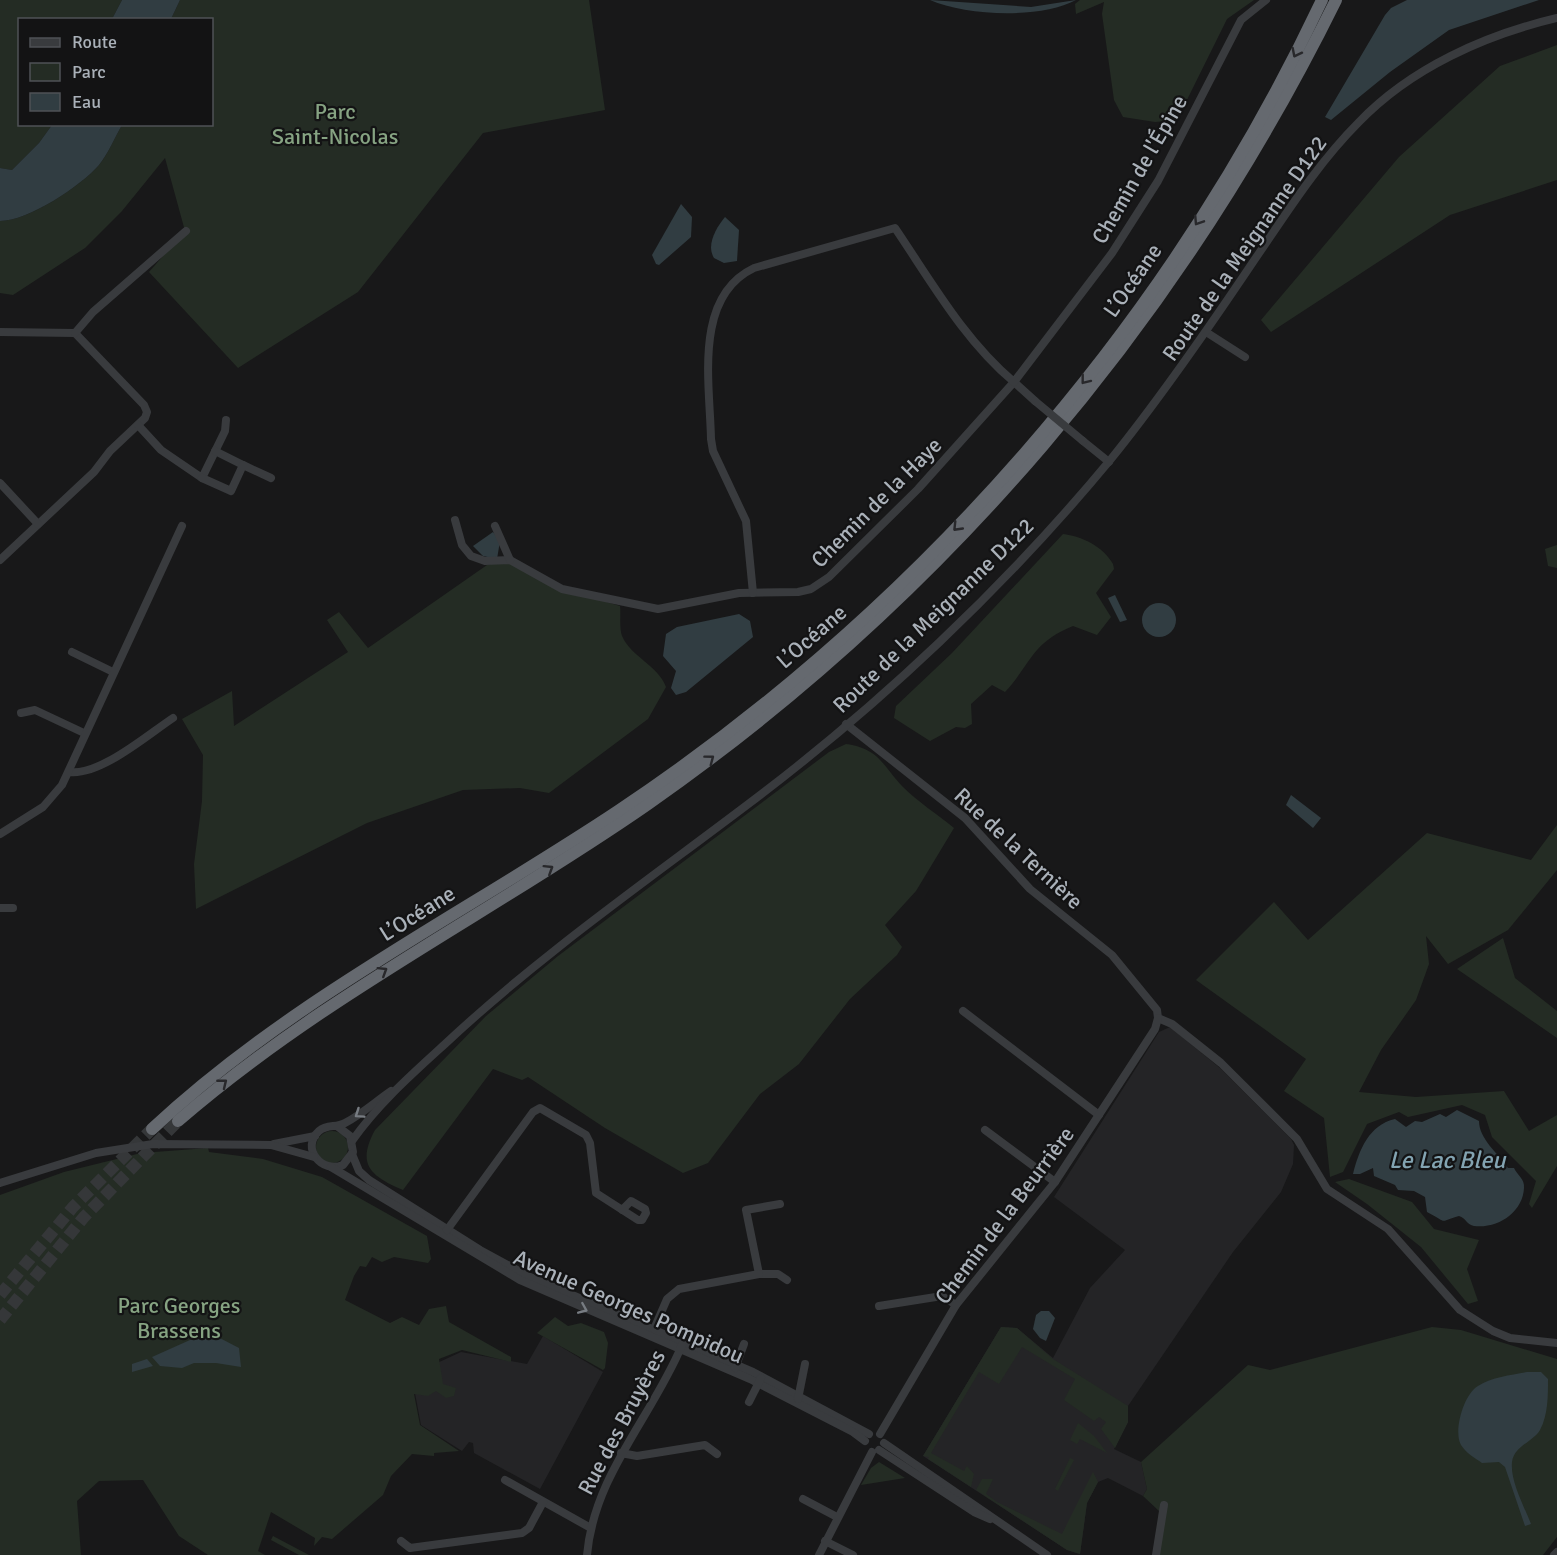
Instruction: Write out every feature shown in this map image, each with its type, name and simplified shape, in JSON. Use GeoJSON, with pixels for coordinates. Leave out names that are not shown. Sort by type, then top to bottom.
{"type":"FeatureCollection","features":[{"type":"Feature","properties":{"kind":"highway","name":"L’Océane"},"geometry":{"type":"LineString","coordinates":[[152,1129],[217,1073],[294,1017],[603,821],[704,750],[796,677],[909,575],[1022,456],[1100,361],[1159,281],[1256,127],[1322,0]]}},
{"type":"Feature","properties":{"kind":"highway","name":"L’Océane"},"geometry":{"type":"LineString","coordinates":[[178,1121],[242,1068],[314,1016],[602,835],[701,766],[809,680],[918,582],[979,520],[1049,441],[1113,362],[1165,291],[1243,171],[1336,0]]}},
{"type":"Feature","properties":{"kind":"street","name":"Chemin de l'Épine"},"geometry":{"type":"LineString","coordinates":[[1014,382],[1112,253],[1158,180],[1241,20],[1266,0]]}},
{"type":"Feature","properties":{"kind":"street","name":"Route de la Meignanne D122"},"geometry":{"type":"LineString","coordinates":[[408,1078],[538,961],[751,802],[846,724],[926,653],[1002,580],[1109,462],[1206,332],[1306,184],[1361,119],[1392,93],[1461,51],[1531,24],[1557,18]]}},
{"type":"Feature","properties":{"kind":"street"},"geometry":{"type":"LineString","coordinates":[[753,593],[746,520],[713,451],[709,355],[712,327],[720,299],[734,280],[754,268],[895,228],[961,326],[991,363],[1109,462]]}},
{"type":"Feature","properties":{"kind":"street"},"geometry":{"type":"LineString","coordinates":[[75,333],[93,312],[186,231]]}},
{"type":"Feature","properties":{"kind":"street"},"geometry":{"type":"LineString","coordinates":[[0,332],[75,333],[144,405],[147,412],[138,425],[94,472],[0,560]]}},
{"type":"Feature","properties":{"kind":"street"},"geometry":{"type":"LineString","coordinates":[[1206,332],[1245,357]]}},
{"type":"Feature","properties":{"kind":"street","name":"Chemin de la Haye"},"geometry":{"type":"LineString","coordinates":[[456,520],[462,545],[471,556],[485,561],[510,560],[562,589],[658,609],[739,593],[798,592],[811,589],[829,577],[934,472],[1014,382]]}},
{"type":"Feature","properties":{"kind":"street"},"geometry":{"type":"LineString","coordinates":[[202,478],[225,431],[226,420]]}},
{"type":"Feature","properties":{"kind":"street"},"geometry":{"type":"LineString","coordinates":[[138,425],[161,450],[181,466],[231,491],[243,465]]}},
{"type":"Feature","properties":{"kind":"street"},"geometry":{"type":"LineString","coordinates":[[215,451],[272,478]]}},
{"type":"Feature","properties":{"kind":"street"},"geometry":{"type":"LineString","coordinates":[[0,483],[38,524]]}},
{"type":"Feature","properties":{"kind":"street"},"geometry":{"type":"LineString","coordinates":[[0,834],[54,797],[69,772],[84,734],[182,526]]}},
{"type":"Feature","properties":{"kind":"street"},"geometry":{"type":"LineString","coordinates":[[495,526],[510,560]]}},
{"type":"Feature","properties":{"kind":"street"},"geometry":{"type":"LineString","coordinates":[[72,652],[113,672]]}},
{"type":"Feature","properties":{"kind":"street"},"geometry":{"type":"LineString","coordinates":[[21,713],[35,710],[84,734]]}},
{"type":"Feature","properties":{"kind":"street"},"geometry":{"type":"LineString","coordinates":[[69,772],[77,773],[108,763],[173,718]]}},
{"type":"Feature","properties":{"kind":"street","name":"Rue de la Ternière"},"geometry":{"type":"LineString","coordinates":[[846,724],[965,818],[1030,889],[1112,955],[1157,1010],[1158,1018],[1172,1024],[1221,1063],[1297,1139],[1327,1189],[1388,1229],[1460,1310],[1493,1331],[1510,1338],[1557,1343]]}},
{"type":"Feature","properties":{"kind":"street"},"geometry":{"type":"LineString","coordinates":[[0,908],[13,908]]}},
{"type":"Feature","properties":{"kind":"street"},"geometry":{"type":"LineString","coordinates":[[963,1011],[1099,1115]]}},
{"type":"Feature","properties":{"kind":"street","name":"Chemin de la Beurrière"},"geometry":{"type":"LineString","coordinates":[[880,1434],[956,1305],[1054,1182],[1155,1029],[1158,1018]]}},
{"type":"Feature","properties":{"kind":"street"},"geometry":{"type":"LineString","coordinates":[[337,1126],[347,1132],[352,1141],[352,1154],[345,1163],[331,1167],[321,1164],[314,1156],[312,1146],[315,1136],[323,1128],[337,1126],[360,1115],[408,1078]]}},
{"type":"Feature","properties":{"kind":"street"},"geometry":{"type":"LineString","coordinates":[[352,1141],[408,1078]]}},
{"type":"Feature","properties":{"kind":"street"},"geometry":{"type":"LineString","coordinates":[[447,1230],[533,1112],[540,1108],[586,1135],[590,1143],[596,1193],[622,1210]]}},
{"type":"Feature","properties":{"kind":"street"},"geometry":{"type":"LineString","coordinates":[[985,1130],[1054,1182]]}},
{"type":"Feature","properties":{"kind":"street"},"geometry":{"type":"LineString","coordinates":[[271,1145],[315,1136]]}},
{"type":"Feature","properties":{"kind":"street"},"geometry":{"type":"LineString","coordinates":[[0,1184],[117,1148],[187,1142],[271,1145],[314,1156]]}},
{"type":"Feature","properties":{"kind":"street","name":"Avenue Georges Pompidou"},"geometry":{"type":"LineString","coordinates":[[352,1154],[360,1171],[369,1180],[447,1230],[530,1276],[654,1329],[682,1345]]}},
{"type":"Feature","properties":{"kind":"street","name":"Avenue Georges Pompidou"},"geometry":{"type":"LineString","coordinates":[[331,1167],[520,1280],[576,1306],[682,1345],[798,1399],[867,1438],[878,1448],[974,1512],[1001,1524],[1047,1555]]}},
{"type":"Feature","properties":{"kind":"street"},"geometry":{"type":"LineString","coordinates":[[759,1274],[746,1210],[780,1204]]}},
{"type":"Feature","properties":{"kind":"street"},"geometry":{"type":"LineString","coordinates":[[654,1329],[668,1299],[679,1290],[759,1274],[778,1274],[787,1280]]}},
{"type":"Feature","properties":{"kind":"street"},"geometry":{"type":"LineString","coordinates":[[879,1306],[942,1296],[956,1305]]}},
{"type":"Feature","properties":{"kind":"street"},"geometry":{"type":"LineString","coordinates":[[735,1368],[744,1344]]}},
{"type":"Feature","properties":{"kind":"street","name":"Rue des Bruyères"},"geometry":{"type":"LineString","coordinates":[[586,1555],[589,1527],[605,1485],[621,1453],[671,1370],[682,1345]]}},
{"type":"Feature","properties":{"kind":"street"},"geometry":{"type":"LineString","coordinates":[[798,1399],[805,1364]]}},
{"type":"Feature","properties":{"kind":"street","name":"Avenue Georges Pompidou"},"geometry":{"type":"LineString","coordinates":[[749,1402],[760,1380]]}},
{"type":"Feature","properties":{"kind":"street"},"geometry":{"type":"LineString","coordinates":[[819,1555],[837,1517],[878,1448],[880,1434]]}},
{"type":"Feature","properties":{"kind":"street","name":"Avenue Georges Pompidou"},"geometry":{"type":"LineString","coordinates":[[867,1438],[880,1434]]}},
{"type":"Feature","properties":{"kind":"street"},"geometry":{"type":"LineString","coordinates":[[621,1453],[637,1456],[705,1445],[717,1454]]}},
{"type":"Feature","properties":{"kind":"street"},"geometry":{"type":"LineString","coordinates":[[505,1480],[589,1527]]}},
{"type":"Feature","properties":{"kind":"street"},"geometry":{"type":"LineString","coordinates":[[803,1499],[837,1517]]}},
{"type":"Feature","properties":{"kind":"street"},"geometry":{"type":"LineString","coordinates":[[401,1541],[410,1548],[522,1533],[529,1528],[543,1502]]}},
{"type":"Feature","properties":{"kind":"street"},"geometry":{"type":"LineString","coordinates":[[1156,1555],[1164,1506]]}},
{"type":"Feature","properties":{"kind":"street"},"geometry":{"type":"LineString","coordinates":[[825,1541],[853,1555]]}},
{"type":"Feature","properties":{"kind":"shaded area"},"geometry":{"type":"Polygon","coordinates":[[[1170,1027],[1220,1068],[1291,1139],[1294,1145],[1293,1164],[1281,1192],[1233,1252],[1128,1406],[1128,1422],[1114,1449],[1141,1462],[1147,1489],[1143,1496],[1108,1478],[1098,1482],[1087,1503],[1080,1554],[1067,1550],[923,1456],[1001,1327],[1017,1328],[1053,1358],[1090,1288],[1125,1250],[1054,1197],[1159,1032],[1170,1027]]]}},
{"type":"Feature","properties":{"kind":"shaded area"},"geometry":{"type":"Polygon","coordinates":[[[543,1336],[603,1372],[540,1489],[474,1453],[473,1443],[469,1442],[462,1451],[421,1425],[415,1393],[435,1364],[461,1352],[527,1364],[543,1336]]]}},
{"type":"Feature","properties":{"kind":"green space"},"geometry":{"type":"Polygon","coordinates":[[[0,0],[122,0],[113,18],[18,18],[18,126],[51,126],[39,143],[12,170],[0,168],[0,0]]]}},
{"type":"Feature","properties":{"kind":"green space","name":"Parc Saint-Nicolas"},"geometry":{"type":"Polygon","coordinates":[[[180,0],[589,0],[605,110],[483,133],[358,292],[238,368],[149,272],[185,231],[165,158],[122,211],[85,248],[13,295],[0,293],[0,221],[39,209],[80,183],[102,161],[121,126],[213,126],[213,18],[171,18],[180,0]]]}},
{"type":"Feature","properties":{"kind":"green space"},"geometry":{"type":"Polygon","coordinates":[[[1080,0],[1254,0],[1227,19],[1177,120],[1155,122],[1123,117],[1114,100],[1102,14],[1104,2],[1076,14],[1075,4],[1080,0]]]}},
{"type":"Feature","properties":{"kind":"green space"},"geometry":{"type":"Polygon","coordinates":[[[1557,45],[1557,180],[1450,215],[1271,332],[1261,320],[1399,157],[1500,66],[1557,45]]]}},
{"type":"Feature","properties":{"kind":"green space"},"geometry":{"type":"Polygon","coordinates":[[[1063,534],[1077,537],[1098,547],[1113,564],[1114,569],[1096,593],[1111,617],[1097,635],[1073,626],[1048,639],[1033,654],[1005,692],[992,685],[971,704],[972,724],[965,728],[956,727],[930,741],[894,718],[896,706],[952,653],[1063,534]]]}},
{"type":"Feature","properties":{"kind":"green space"},"geometry":{"type":"Polygon","coordinates":[[[1557,545],[1557,568],[1548,566],[1545,549],[1557,545]]]}},
{"type":"Feature","properties":{"kind":"green space"},"geometry":{"type":"Polygon","coordinates":[[[510,560],[562,589],[620,606],[622,636],[632,650],[657,673],[666,687],[648,719],[549,793],[520,788],[463,790],[367,823],[196,909],[194,864],[202,801],[203,755],[182,719],[232,691],[234,726],[348,652],[327,620],[339,612],[368,648],[487,565],[510,560]]]}},
{"type":"Feature","properties":{"kind":"green space"},"geometry":{"type":"Polygon","coordinates":[[[846,744],[857,746],[873,754],[921,803],[954,828],[916,891],[885,925],[902,947],[897,955],[850,999],[799,1064],[760,1094],[708,1163],[683,1173],[605,1128],[528,1077],[522,1080],[493,1069],[403,1190],[375,1174],[367,1161],[367,1152],[375,1130],[486,1016],[558,956],[829,752],[846,744]]]}},
{"type":"Feature","properties":{"kind":"green space"},"geometry":{"type":"Polygon","coordinates":[[[1557,825],[1557,870],[1508,930],[1448,964],[1426,936],[1429,964],[1416,1000],[1381,1050],[1359,1092],[1416,1097],[1504,1091],[1529,1131],[1557,1115],[1557,1166],[1532,1208],[1529,1204],[1536,1181],[1492,1137],[1485,1115],[1462,1105],[1408,1117],[1399,1112],[1367,1124],[1343,1172],[1330,1177],[1324,1118],[1284,1091],[1306,1059],[1196,980],[1274,902],[1308,940],[1427,833],[1531,860],[1557,825]]]}},
{"type":"Feature","properties":{"kind":"green space"},"geometry":{"type":"Polygon","coordinates":[[[1503,938],[1515,978],[1557,1011],[1557,1038],[1457,969],[1503,938]]]}},
{"type":"Feature","properties":{"kind":"green space"},"geometry":{"type":"Polygon","coordinates":[[[332,1131],[343,1136],[348,1147],[343,1158],[332,1163],[321,1158],[316,1147],[321,1136],[332,1131]]]}},
{"type":"Feature","properties":{"kind":"green space","name":"Parc Georges Brassens"},"geometry":{"type":"Polygon","coordinates":[[[208,1148],[209,1152],[263,1159],[322,1177],[427,1236],[431,1259],[428,1263],[394,1257],[382,1262],[372,1257],[366,1267],[360,1266],[345,1300],[390,1323],[402,1317],[419,1325],[429,1309],[446,1306],[449,1322],[511,1357],[511,1362],[462,1350],[439,1359],[443,1384],[456,1388],[454,1396],[446,1398],[436,1391],[428,1396],[414,1394],[420,1425],[459,1451],[434,1453],[434,1456],[412,1454],[391,1476],[383,1495],[332,1539],[322,1537],[314,1546],[315,1538],[271,1512],[258,1551],[265,1555],[208,1555],[179,1536],[143,1480],[99,1481],[77,1501],[81,1555],[0,1555],[0,1195],[64,1172],[141,1153],[208,1148]]]}},
{"type":"Feature","properties":{"kind":"green space"},"geometry":{"type":"Polygon","coordinates":[[[1349,1179],[1412,1202],[1434,1229],[1479,1240],[1467,1269],[1478,1301],[1468,1304],[1421,1247],[1335,1182],[1349,1179]]]}},
{"type":"Feature","properties":{"kind":"green space"},"geometry":{"type":"Polygon","coordinates":[[[555,1317],[568,1326],[581,1323],[604,1332],[608,1343],[603,1370],[537,1333],[555,1317]]]}},
{"type":"Feature","properties":{"kind":"green space"},"geometry":{"type":"Polygon","coordinates":[[[1001,1327],[1017,1328],[1053,1359],[1128,1406],[1128,1422],[1115,1448],[1101,1429],[1106,1422],[1099,1417],[1094,1421],[1064,1400],[1075,1379],[1022,1347],[999,1384],[979,1372],[931,1453],[964,1471],[967,1466],[974,1474],[971,1487],[928,1459],[929,1457],[923,1456],[1001,1327]]]}},
{"type":"Feature","properties":{"kind":"green space"},"geometry":{"type":"Polygon","coordinates":[[[1432,1327],[1461,1330],[1557,1359],[1557,1537],[1543,1555],[1156,1555],[1159,1511],[1143,1496],[1147,1489],[1141,1462],[1248,1365],[1270,1370],[1432,1327]]]}},
{"type":"Feature","properties":{"kind":"green space"},"geometry":{"type":"Polygon","coordinates":[[[1078,1423],[1094,1436],[1107,1453],[1080,1439],[1077,1444],[1070,1440],[1078,1423]]]}},
{"type":"Feature","properties":{"kind":"green space"},"geometry":{"type":"Polygon","coordinates":[[[1070,1458],[1074,1460],[1058,1491],[1055,1489],[1070,1458]]]}},
{"type":"Feature","properties":{"kind":"green space"},"geometry":{"type":"Polygon","coordinates":[[[879,1462],[905,1478],[861,1485],[871,1468],[879,1462]]]}},
{"type":"Feature","properties":{"kind":"green space"},"geometry":{"type":"Polygon","coordinates":[[[1093,1472],[1098,1482],[1087,1503],[1080,1554],[1067,1550],[976,1490],[982,1479],[993,1479],[986,1494],[997,1502],[1062,1534],[1093,1472]]]}},
{"type":"Feature","properties":{"kind":"green space"},"geometry":{"type":"Polygon","coordinates":[[[273,1536],[309,1555],[299,1555],[271,1540],[273,1536]]]}},
{"type":"Feature","properties":{"kind":"water"},"geometry":{"type":"Polygon","coordinates":[[[122,0],[180,0],[171,18],[113,18],[122,0]]]}},
{"type":"Feature","properties":{"kind":"water"},"geometry":{"type":"Polygon","coordinates":[[[930,0],[1031,7],[1076,0],[1043,10],[1003,13],[963,9],[930,0]]]}},
{"type":"Feature","properties":{"kind":"water"},"geometry":{"type":"Polygon","coordinates":[[[1407,0],[1539,0],[1449,30],[1390,72],[1331,120],[1325,117],[1385,15],[1391,8],[1407,0]]]}},
{"type":"Feature","properties":{"kind":"water"},"geometry":{"type":"Polygon","coordinates":[[[51,126],[121,126],[102,161],[80,183],[39,209],[0,221],[0,168],[12,170],[39,143],[51,126]]]}},
{"type":"Feature","properties":{"kind":"water"},"geometry":{"type":"Polygon","coordinates":[[[681,204],[692,217],[691,237],[659,265],[656,264],[652,255],[681,204]]]}},
{"type":"Feature","properties":{"kind":"water"},"geometry":{"type":"Polygon","coordinates":[[[725,217],[739,230],[737,261],[724,263],[714,258],[711,248],[715,231],[725,217]]]}},
{"type":"Feature","properties":{"kind":"water"},"geometry":{"type":"Polygon","coordinates":[[[493,532],[500,541],[497,559],[483,556],[473,546],[493,532]]]}},
{"type":"Feature","properties":{"kind":"water"},"geometry":{"type":"Polygon","coordinates":[[[1115,595],[1127,620],[1120,622],[1108,598],[1115,595]]]}},
{"type":"Feature","properties":{"kind":"water"},"geometry":{"type":"Polygon","coordinates":[[[1159,603],[1171,608],[1176,620],[1171,632],[1159,637],[1147,632],[1142,620],[1147,608],[1159,603]]]}},
{"type":"Feature","properties":{"kind":"water"},"geometry":{"type":"Polygon","coordinates":[[[739,614],[750,621],[753,637],[686,692],[676,695],[671,688],[676,671],[663,656],[666,634],[677,627],[739,614]]]}},
{"type":"Feature","properties":{"kind":"water"},"geometry":{"type":"Polygon","coordinates":[[[1291,795],[1321,818],[1313,828],[1286,805],[1291,795]]]}},
{"type":"Feature","properties":{"kind":"water","name":"Le Lac Bleu"},"geometry":{"type":"Polygon","coordinates":[[[1457,1110],[1479,1121],[1486,1140],[1508,1168],[1514,1168],[1523,1182],[1523,1197],[1519,1204],[1508,1217],[1500,1222],[1474,1226],[1459,1216],[1443,1221],[1427,1212],[1425,1197],[1414,1191],[1398,1190],[1395,1185],[1374,1176],[1373,1168],[1360,1174],[1353,1174],[1366,1140],[1386,1122],[1395,1119],[1406,1127],[1415,1121],[1422,1122],[1440,1114],[1446,1117],[1457,1110]]]}},
{"type":"Feature","properties":{"kind":"water"},"geometry":{"type":"Polygon","coordinates":[[[1041,1311],[1049,1311],[1055,1318],[1046,1341],[1040,1338],[1033,1329],[1036,1315],[1041,1311]]]}},
{"type":"Feature","properties":{"kind":"water"},"geometry":{"type":"Polygon","coordinates":[[[214,1335],[239,1348],[241,1367],[216,1363],[194,1363],[182,1368],[160,1366],[152,1357],[190,1340],[214,1335]]]}},
{"type":"Feature","properties":{"kind":"water"},"geometry":{"type":"Polygon","coordinates":[[[147,1359],[153,1366],[132,1372],[132,1364],[147,1359]]]}},
{"type":"Feature","properties":{"kind":"water"},"geometry":{"type":"Polygon","coordinates":[[[1527,1372],[1541,1372],[1548,1379],[1548,1399],[1540,1430],[1516,1452],[1512,1462],[1515,1485],[1531,1524],[1525,1526],[1505,1467],[1499,1462],[1482,1463],[1471,1455],[1461,1445],[1458,1431],[1464,1404],[1473,1390],[1489,1380],[1527,1372]]]}},
{"type":"Feature","properties":{"kind":"tunnel"},"geometry":{"type":"LineString","coordinates":[[0,1320],[84,1217],[178,1121]]}},
{"type":"Feature","properties":{"kind":"tunnel"},"geometry":{"type":"LineString","coordinates":[[0,1295],[73,1207],[152,1129]]}}]}
